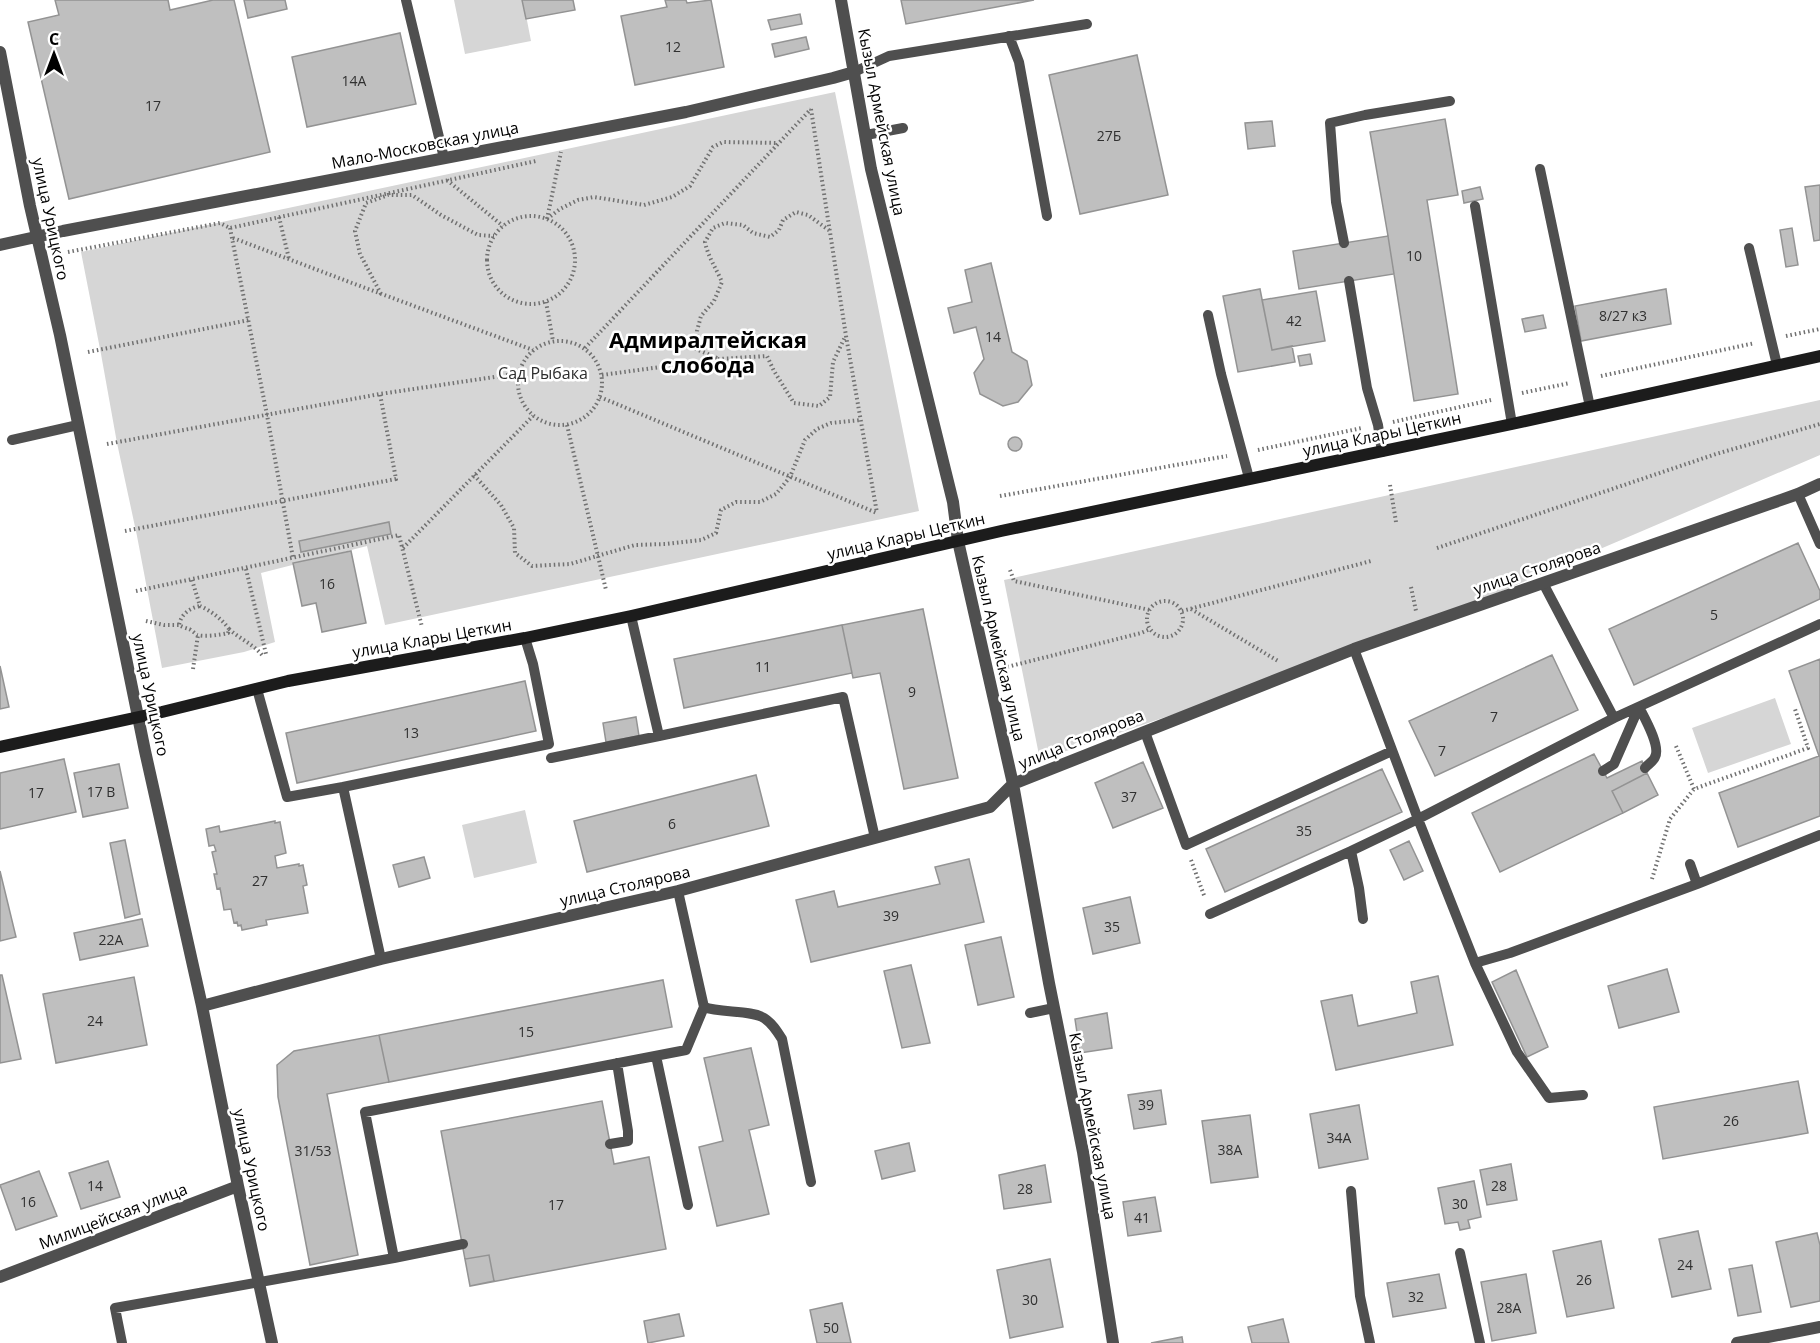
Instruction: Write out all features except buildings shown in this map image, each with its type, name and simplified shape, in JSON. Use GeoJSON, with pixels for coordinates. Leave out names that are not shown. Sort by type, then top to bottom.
{"type":"FeatureCollection","features":[{"type":"Feature","properties":{"kind":"main road","name":"улица Клары Цеткин"},"geometry":{"type":"LineString","coordinates":[[0,747],[288,681],[525,638],[631,616],[958,541],[1249,478],[1382,452],[1820,356]]}},
{"type":"Feature","properties":{"kind":"street","name":"Кызыл Армейская улица"},"geometry":{"type":"LineString","coordinates":[[841,0],[871,169],[954,501],[958,541],[1013,784],[1083,1152],[1113,1343]]}},
{"type":"Feature","properties":{"kind":"street","name":"улица Урицкого"},"geometry":{"type":"LineString","coordinates":[[0,52],[30,206],[272,1343]]}},
{"type":"Feature","properties":{"kind":"street","name":"Мало-Московская улица"},"geometry":{"type":"LineString","coordinates":[[0,245],[686,112],[854,72]]}},
{"type":"Feature","properties":{"kind":"street","name":"улица Столярова"},"geometry":{"type":"LineString","coordinates":[[202,1006],[381,959],[678,891],[990,807],[1013,784],[1354,649],[1798,494],[1820,484]]}},
{"type":"Feature","properties":{"kind":"street","name":"Милицейская улица"},"geometry":{"type":"LineString","coordinates":[[0,1277],[238,1186]]}},
{"type":"Feature","properties":{"kind":"street"},"geometry":{"type":"LineString","coordinates":[[1737,1343],[1820,1327]]}},
{"type":"Feature","properties":{"kind":"lane"},"geometry":{"type":"LineString","coordinates":[[406,0],[444,158]]}},
{"type":"Feature","properties":{"kind":"lane"},"geometry":{"type":"LineString","coordinates":[[854,72],[889,56],[1087,24]]}},
{"type":"Feature","properties":{"kind":"lane"},"geometry":{"type":"LineString","coordinates":[[1009,36],[1019,62],[1047,216]]}},
{"type":"Feature","properties":{"kind":"lane"},"geometry":{"type":"LineString","coordinates":[[1344,243],[1336,202],[1330,123],[1450,101]]}},
{"type":"Feature","properties":{"kind":"lane"},"geometry":{"type":"LineString","coordinates":[[866,135],[903,128]]}},
{"type":"Feature","properties":{"kind":"lane"},"geometry":{"type":"LineString","coordinates":[[1540,169],[1590,407]]}},
{"type":"Feature","properties":{"kind":"lane"},"geometry":{"type":"LineString","coordinates":[[1475,206],[1512,424]]}},
{"type":"Feature","properties":{"kind":"lane"},"geometry":{"type":"LineString","coordinates":[[1749,248],[1777,365]]}},
{"type":"Feature","properties":{"kind":"lane"},"geometry":{"type":"LineString","coordinates":[[1349,281],[1367,388],[1378,425],[1382,452]]}},
{"type":"Feature","properties":{"kind":"lane"},"geometry":{"type":"LineString","coordinates":[[1208,315],[1249,478]]}},
{"type":"Feature","properties":{"kind":"lane"},"geometry":{"type":"LineString","coordinates":[[12,440],[78,425]]}},
{"type":"Feature","properties":{"kind":"lane"},"geometry":{"type":"LineString","coordinates":[[1798,494],[1820,544]]}},
{"type":"Feature","properties":{"kind":"lane"},"geometry":{"type":"LineString","coordinates":[[1543,583],[1614,718]]}},
{"type":"Feature","properties":{"kind":"lane"},"geometry":{"type":"LineString","coordinates":[[631,616],[659,736]]}},
{"type":"Feature","properties":{"kind":"lane"},"geometry":{"type":"LineString","coordinates":[[1210,914],[1418,819],[1639,706],[1820,624]]}},
{"type":"Feature","properties":{"kind":"lane"},"geometry":{"type":"LineString","coordinates":[[257,689],[287,797],[343,787],[549,744],[533,664],[525,638]]}},
{"type":"Feature","properties":{"kind":"lane"},"geometry":{"type":"LineString","coordinates":[[1354,649],[1475,963],[1517,1052],[1549,1098],[1582,1095]]}},
{"type":"Feature","properties":{"kind":"lane"},"geometry":{"type":"LineString","coordinates":[[551,758],[843,697],[875,838]]}},
{"type":"Feature","properties":{"kind":"lane"},"geometry":{"type":"LineString","coordinates":[[1639,706],[1654,739],[1656,750],[1656,757],[1645,768]]}},
{"type":"Feature","properties":{"kind":"lane"},"geometry":{"type":"LineString","coordinates":[[1603,771],[1614,764],[1639,706]]}},
{"type":"Feature","properties":{"kind":"lane"},"geometry":{"type":"LineString","coordinates":[[1145,732],[1186,845],[1392,751]]}},
{"type":"Feature","properties":{"kind":"lane"},"geometry":{"type":"LineString","coordinates":[[343,787],[381,959]]}},
{"type":"Feature","properties":{"kind":"lane"},"geometry":{"type":"LineString","coordinates":[[1475,963],[1510,953],[1697,884],[1820,835]]}},
{"type":"Feature","properties":{"kind":"lane"},"geometry":{"type":"LineString","coordinates":[[1351,850],[1363,919]]}},
{"type":"Feature","properties":{"kind":"lane"},"geometry":{"type":"LineString","coordinates":[[1690,864],[1697,884]]}},
{"type":"Feature","properties":{"kind":"lane"},"geometry":{"type":"LineString","coordinates":[[394,1258],[365,1112],[686,1050],[704,1007],[678,891]]}},
{"type":"Feature","properties":{"kind":"lane"},"geometry":{"type":"LineString","coordinates":[[704,1007],[716,1011],[763,1017],[774,1026],[782,1040],[811,1182]]}},
{"type":"Feature","properties":{"kind":"lane"},"geometry":{"type":"LineString","coordinates":[[1030,1013],[1054,1008]]}},
{"type":"Feature","properties":{"kind":"lane"},"geometry":{"type":"LineString","coordinates":[[656,1056],[688,1206]]}},
{"type":"Feature","properties":{"kind":"lane"},"geometry":{"type":"LineString","coordinates":[[610,1144],[628,1141],[617,1063]]}},
{"type":"Feature","properties":{"kind":"lane"},"geometry":{"type":"LineString","coordinates":[[1351,1191],[1360,1296],[1370,1343]]}},
{"type":"Feature","properties":{"kind":"lane"},"geometry":{"type":"LineString","coordinates":[[122,1343],[114,1308],[462,1244]]}},
{"type":"Feature","properties":{"kind":"lane"},"geometry":{"type":"LineString","coordinates":[[1460,1253],[1480,1343]]}},
{"type":"Feature","properties":{"kind":"path"},"geometry":{"type":"LineString","coordinates":[[585,348],[811,109],[846,336],[878,513],[600,397]]}},
{"type":"Feature","properties":{"kind":"path"},"geometry":{"type":"LineString","coordinates":[[547,219],[578,200],[594,197],[645,205],[672,196],[690,186],[713,147],[723,142],[779,143]]}},
{"type":"Feature","properties":{"kind":"path"},"geometry":{"type":"LineString","coordinates":[[547,219],[560,156],[549,158]]}},
{"type":"Feature","properties":{"kind":"path"},"geometry":{"type":"LineString","coordinates":[[68,252],[220,222],[230,228],[537,161]]}},
{"type":"Feature","properties":{"kind":"path"},"geometry":{"type":"LineString","coordinates":[[446,180],[503,226]]}},
{"type":"Feature","properties":{"kind":"path"},"geometry":{"type":"LineString","coordinates":[[381,294],[360,254],[355,231],[366,203],[388,195],[412,195],[478,236],[494,236]]}},
{"type":"Feature","properties":{"kind":"path"},"geometry":{"type":"LineString","coordinates":[[719,359],[696,349],[701,316],[714,301],[722,282],[708,256],[705,242],[713,228],[725,222],[743,225],[753,233],[770,237],[779,230],[783,220],[796,212],[808,215],[830,232]]}},
{"type":"Feature","properties":{"kind":"path"},"geometry":{"type":"LineString","coordinates":[[531,216],[547,219],[562,229],[572,244],[575,261],[571,278],[561,292],[546,302],[528,304],[510,300],[496,288],[488,271],[487,253],[494,236],[503,226],[516,219],[531,216]]}},
{"type":"Feature","properties":{"kind":"path"},"geometry":{"type":"LineString","coordinates":[[279,217],[288,259]]}},
{"type":"Feature","properties":{"kind":"path"},"geometry":{"type":"LineString","coordinates":[[230,228],[293,558]]}},
{"type":"Feature","properties":{"kind":"path"},"geometry":{"type":"LineString","coordinates":[[232,237],[533,350]]}},
{"type":"Feature","properties":{"kind":"path"},"geometry":{"type":"LineString","coordinates":[[546,302],[553,341]]}},
{"type":"Feature","properties":{"kind":"path"},"geometry":{"type":"LineString","coordinates":[[88,352],[249,320]]}},
{"type":"Feature","properties":{"kind":"path"},"geometry":{"type":"LineString","coordinates":[[1000,496],[1244,453],[1820,328]]}},
{"type":"Feature","properties":{"kind":"path"},"geometry":{"type":"LineString","coordinates":[[602,375],[719,359],[767,356],[794,403],[819,406],[830,397],[833,362],[846,336]]}},
{"type":"Feature","properties":{"kind":"path"},"geometry":{"type":"LineString","coordinates":[[553,341],[570,341],[585,348],[596,360],[602,375],[600,397],[588,415],[567,425],[549,424],[533,416],[523,404],[518,390],[521,373],[518,375],[523,361],[533,350],[553,341]]}},
{"type":"Feature","properties":{"kind":"path"},"geometry":{"type":"LineString","coordinates":[[107,444],[380,394],[521,373]]}},
{"type":"Feature","properties":{"kind":"path"},"geometry":{"type":"LineString","coordinates":[[125,531],[396,479],[380,394]]}},
{"type":"Feature","properties":{"kind":"path"},"geometry":{"type":"LineString","coordinates":[[403,548],[533,416]]}},
{"type":"Feature","properties":{"kind":"path"},"geometry":{"type":"LineString","coordinates":[[474,475],[501,505],[514,528],[516,553],[532,566],[570,564],[634,545],[701,540],[716,533],[721,510],[736,501],[760,501],[776,494],[790,477],[805,440],[816,429],[831,423],[861,420]]}},
{"type":"Feature","properties":{"kind":"path"},"geometry":{"type":"LineString","coordinates":[[1437,548],[1716,454],[1820,424]]}},
{"type":"Feature","properties":{"kind":"path"},"geometry":{"type":"LineString","coordinates":[[567,425],[606,590]]}},
{"type":"Feature","properties":{"kind":"path"},"geometry":{"type":"LineString","coordinates":[[1390,485],[1396,522]]}},
{"type":"Feature","properties":{"kind":"path"},"geometry":{"type":"LineString","coordinates":[[136,591],[399,535],[422,627]]}},
{"type":"Feature","properties":{"kind":"path"},"geometry":{"type":"LineString","coordinates":[[1182,611],[1371,561]]}},
{"type":"Feature","properties":{"kind":"path"},"geometry":{"type":"LineString","coordinates":[[179,626],[180,619],[188,611],[200,606],[264,654],[246,569]]}},
{"type":"Feature","properties":{"kind":"path"},"geometry":{"type":"LineString","coordinates":[[1010,570],[1014,581],[1150,610]]}},
{"type":"Feature","properties":{"kind":"path"},"geometry":{"type":"LineString","coordinates":[[192,580],[200,606]]}},
{"type":"Feature","properties":{"kind":"path"},"geometry":{"type":"LineString","coordinates":[[1166,601],[1177,605],[1182,611],[1184,622],[1175,635],[1159,636],[1150,629],[1147,621],[1150,610],[1159,602],[1166,601]]}},
{"type":"Feature","properties":{"kind":"path"},"geometry":{"type":"LineString","coordinates":[[1191,609],[1297,672]]}},
{"type":"Feature","properties":{"kind":"path"},"geometry":{"type":"LineString","coordinates":[[146,621],[179,626],[198,635],[224,634],[228,633],[229,629]]}},
{"type":"Feature","properties":{"kind":"path"},"geometry":{"type":"LineString","coordinates":[[987,672],[1142,633],[1150,629]]}},
{"type":"Feature","properties":{"kind":"path"},"geometry":{"type":"LineString","coordinates":[[193,669],[198,635]]}},
{"type":"Feature","properties":{"kind":"path"},"geometry":{"type":"LineString","coordinates":[[1652,879],[1670,819],[1694,789],[1808,748],[1795,709]]}},
{"type":"Feature","properties":{"kind":"path"},"geometry":{"type":"LineString","coordinates":[[1676,746],[1694,789]]}},
{"type":"Feature","properties":{"kind":"path"},"geometry":{"type":"LineString","coordinates":[[1186,845],[1210,914]]}},
{"type":"Feature","properties":{"kind":"green space"},"geometry":{"type":"Polygon","coordinates":[[[454,0],[523,0],[531,41],[465,54],[454,0]]]}},
{"type":"Feature","properties":{"kind":"green space","name":"Сад Рыбака"},"geometry":{"type":"Polygon","coordinates":[[[835,92],[919,511],[385,625],[367,546],[261,573],[275,642],[244,652],[162,668],[81,252],[835,92]]]}},
{"type":"Feature","properties":{"kind":"green space"},"geometry":{"type":"Polygon","coordinates":[[[1820,400],[1820,455],[1420,626],[1297,672],[1040,760],[1004,580],[1820,400]]]}},
{"type":"Feature","properties":{"kind":"green space"},"geometry":{"type":"Polygon","coordinates":[[[1775,698],[1791,744],[1708,773],[1692,728],[1775,698]]]}},
{"type":"Feature","properties":{"kind":"green space"},"geometry":{"type":"Polygon","coordinates":[[[525,810],[537,863],[474,878],[462,825],[525,810]]]}},
{"type":"Feature","properties":{"kind":"district","name":"Адмиралтейская слобода"},"geometry":{"type":"Point","coordinates":[708,352]}}]}
